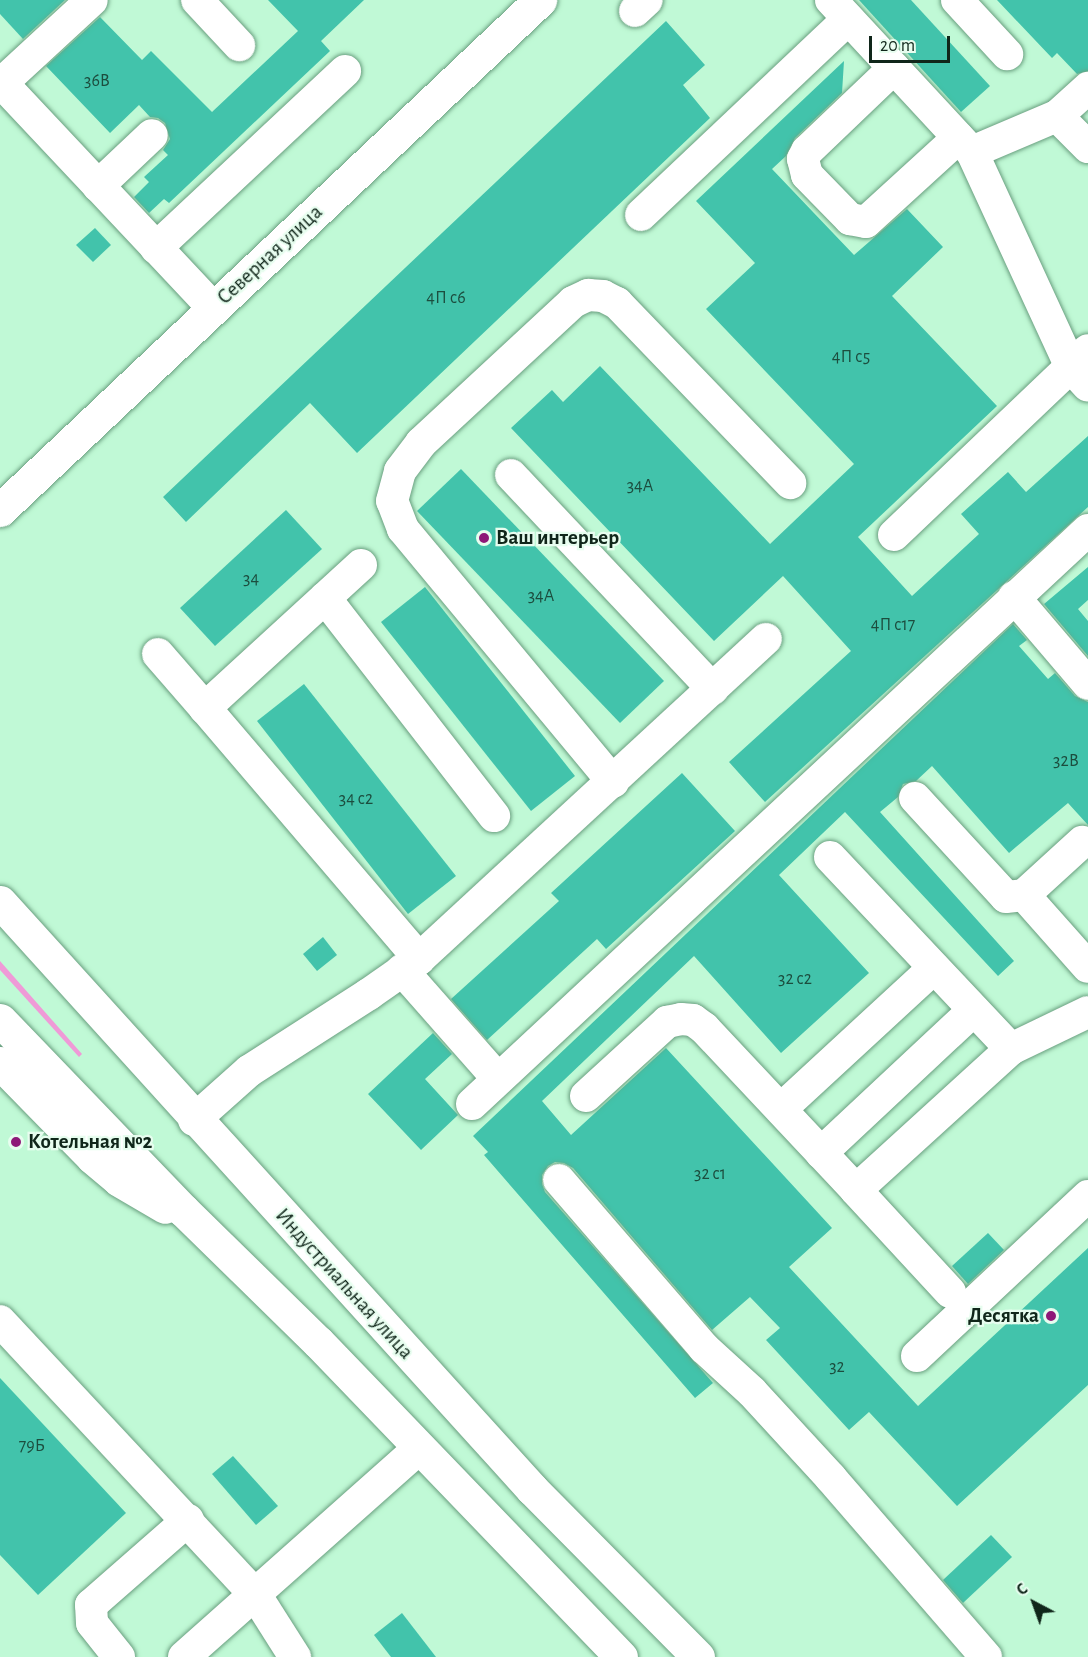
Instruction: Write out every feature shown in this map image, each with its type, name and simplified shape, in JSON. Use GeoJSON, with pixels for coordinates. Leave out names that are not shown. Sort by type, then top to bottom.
{"type":"FeatureCollection","features":[{"type":"Feature","properties":{"kind":"main road","name":"Северная улица"},"geometry":{"type":"LineString","coordinates":[[0,510],[540,0]]}},
{"type":"Feature","properties":{"kind":"main road","name":"Индустриальная улица"},"geometry":{"type":"LineString","coordinates":[[0,902],[194,1120],[532,1490],[698,1657]]}},
{"type":"Feature","properties":{"kind":"main road"},"geometry":{"type":"LineString","coordinates":[[0,1020],[200,1227],[318,1342],[621,1657]]}},
{"type":"Feature","properties":{"kind":"main road"},"geometry":{"type":"LineString","coordinates":[[0,1062],[92,1157],[119,1180],[200,1227]]}},
{"type":"Feature","properties":{"kind":"lane"},"geometry":{"type":"LineString","coordinates":[[92,0],[1,82],[214,309]]}},
{"type":"Feature","properties":{"kind":"lane"},"geometry":{"type":"LineString","coordinates":[[197,0],[239,45]]}},
{"type":"Feature","properties":{"kind":"lane"},"geometry":{"type":"LineString","coordinates":[[957,0],[1007,54]]}},
{"type":"Feature","properties":{"kind":"lane"},"geometry":{"type":"LineString","coordinates":[[641,215],[840,9],[965,145],[1082,368],[894,535]]}},
{"type":"Feature","properties":{"kind":"lane"},"geometry":{"type":"LineString","coordinates":[[894,68],[807,151],[803,159],[807,175],[850,219],[866,222],[965,145],[1058,116],[1088,88]]}},
{"type":"Feature","properties":{"kind":"lane"},"geometry":{"type":"LineString","coordinates":[[156,248],[345,71]]}},
{"type":"Feature","properties":{"kind":"lane"},"geometry":{"type":"LineString","coordinates":[[1058,116],[1088,147]]}},
{"type":"Feature","properties":{"kind":"lane"},"geometry":{"type":"LineString","coordinates":[[98,186],[152,135]]}},
{"type":"Feature","properties":{"kind":"lane"},"geometry":{"type":"LineString","coordinates":[[613,782],[403,529],[392,501],[400,471],[421,443],[573,302],[588,295],[603,296],[616,303],[790,483]]}},
{"type":"Feature","properties":{"kind":"lane"},"geometry":{"type":"LineString","coordinates":[[511,475],[713,688]]}},
{"type":"Feature","properties":{"kind":"lane"},"geometry":{"type":"LineString","coordinates":[[472,1104],[1088,530]]}},
{"type":"Feature","properties":{"kind":"lane"},"geometry":{"type":"LineString","coordinates":[[205,708],[361,565]]}},
{"type":"Feature","properties":{"kind":"lane"},"geometry":{"type":"LineString","coordinates":[[1014,597],[1088,684]]}},
{"type":"Feature","properties":{"kind":"lane"},"geometry":{"type":"LineString","coordinates":[[325,598],[494,816]]}},
{"type":"Feature","properties":{"kind":"lane"},"geometry":{"type":"LineString","coordinates":[[194,1120],[249,1071],[411,964],[613,782],[766,639]]}},
{"type":"Feature","properties":{"kind":"lane"},"geometry":{"type":"LineString","coordinates":[[158,654],[205,708],[411,964],[498,1079]]}},
{"type":"Feature","properties":{"kind":"lane"},"geometry":{"type":"LineString","coordinates":[[915,798],[998,891],[1006,897],[1024,895],[1083,843]]}},
{"type":"Feature","properties":{"kind":"lane"},"geometry":{"type":"LineString","coordinates":[[830,856],[1011,1049]]}},
{"type":"Feature","properties":{"kind":"lane"},"geometry":{"type":"LineString","coordinates":[[1024,895],[1088,967]]}},
{"type":"Feature","properties":{"kind":"lane"},"geometry":{"type":"LineString","coordinates":[[781,1109],[934,968]]}},
{"type":"Feature","properties":{"kind":"lane"},"geometry":{"type":"LineString","coordinates":[[821,1153],[974,1010]]}},
{"type":"Feature","properties":{"kind":"lane"},"geometry":{"type":"LineString","coordinates":[[856,1190],[1011,1049],[1088,1012]]}},
{"type":"Feature","properties":{"kind":"lane"},"geometry":{"type":"LineString","coordinates":[[586,1096],[667,1022],[681,1019],[693,1020],[704,1028],[781,1109],[950,1292]]}},
{"type":"Feature","properties":{"kind":"lane"},"geometry":{"type":"LineString","coordinates":[[559,1180],[704,1348],[753,1392],[986,1657]]}},
{"type":"Feature","properties":{"kind":"lane"},"geometry":{"type":"LineString","coordinates":[[917,1356],[1088,1196]]}},
{"type":"Feature","properties":{"kind":"lane"},"geometry":{"type":"LineString","coordinates":[[0,1321],[255,1594],[295,1657]]}},
{"type":"Feature","properties":{"kind":"lane"},"geometry":{"type":"LineString","coordinates":[[184,1657],[419,1448]]}},
{"type":"Feature","properties":{"kind":"lane"},"geometry":{"type":"LineString","coordinates":[[119,1657],[92,1623],[92,1605],[188,1520]]}},
{"type":"Feature","properties":{"kind":"shaded area"},"geometry":{"type":"Polygon","coordinates":[[[0,961],[82,1054],[79,1057],[0,970],[0,961]]]}},
{"type":"Feature","properties":{"kind":"building"},"geometry":{"type":"Polygon","coordinates":[[[0,0],[65,0],[23,39],[0,14],[0,0]]]}},
{"type":"Feature","properties":{"kind":"building"},"geometry":{"type":"Polygon","coordinates":[[[268,0],[364,0],[321,41],[330,51],[169,203],[164,199],[149,213],[134,197],[149,182],[144,177],[168,155],[163,150],[170,139],[165,123],[158,118],[150,117],[139,105],[110,133],[46,66],[100,17],[142,60],[151,51],[212,112],[298,31],[268,0]]]}},
{"type":"Feature","properties":{"kind":"building"},"geometry":{"type":"Polygon","coordinates":[[[859,0],[911,0],[990,86],[961,112],[859,0]]]}},
{"type":"Feature","properties":{"kind":"building"},"geometry":{"type":"Polygon","coordinates":[[[997,0],[1088,0],[1088,71],[1077,74],[1057,53],[1052,58],[997,0]]]}},
{"type":"Feature","properties":{"kind":"building"},"geometry":{"type":"Polygon","coordinates":[[[666,21],[705,65],[683,85],[710,118],[357,453],[310,403],[186,522],[163,497],[666,21]]]}},
{"type":"Feature","properties":{"kind":"building"},"geometry":{"type":"Polygon","coordinates":[[[844,61],[842,93],[795,138],[786,156],[772,169],[854,255],[907,209],[943,247],[892,296],[997,406],[858,537],[912,596],[979,534],[961,514],[1008,472],[1026,492],[1088,436],[1088,507],[765,802],[729,762],[851,651],[783,576],[714,641],[511,428],[552,390],[563,402],[600,366],[770,544],[854,464],[706,309],[755,263],[696,201],[844,61]]]}},
{"type":"Feature","properties":{"kind":"building"},"geometry":{"type":"Polygon","coordinates":[[[95,228],[111,245],[93,262],[76,245],[95,228]]]}},
{"type":"Feature","properties":{"kind":"building"},"geometry":{"type":"Polygon","coordinates":[[[461,469],[664,681],[620,723],[417,511],[461,469]]]}},
{"type":"Feature","properties":{"kind":"building"},"geometry":{"type":"Polygon","coordinates":[[[286,510],[322,549],[215,646],[180,608],[286,510]]]}},
{"type":"Feature","properties":{"kind":"building"},"geometry":{"type":"Polygon","coordinates":[[[1088,567],[1088,600],[1078,609],[1088,621],[1088,656],[1044,604],[1088,567]]]}},
{"type":"Feature","properties":{"kind":"building"},"geometry":{"type":"Polygon","coordinates":[[[425,587],[575,776],[531,811],[381,622],[425,587]]]}},
{"type":"Feature","properties":{"kind":"building"},"geometry":{"type":"Polygon","coordinates":[[[1013,624],[1027,640],[1019,646],[1048,679],[1055,673],[1075,696],[1088,702],[1088,825],[1068,803],[1009,853],[932,766],[916,781],[903,784],[898,797],[880,812],[1014,961],[998,976],[845,812],[779,875],[869,973],[781,1053],[694,956],[542,1101],[571,1135],[666,1048],[832,1228],[789,1267],[918,1406],[1088,1248],[1088,1385],[957,1506],[869,1412],[849,1430],[766,1340],[780,1328],[750,1297],[712,1330],[573,1168],[564,1163],[555,1162],[548,1166],[542,1175],[545,1192],[713,1383],[695,1398],[484,1155],[488,1152],[473,1136],[1013,624]]]}},
{"type":"Feature","properties":{"kind":"building"},"geometry":{"type":"Polygon","coordinates":[[[304,684],[456,876],[408,914],[257,721],[304,684]]]}},
{"type":"Feature","properties":{"kind":"building"},"geometry":{"type":"Polygon","coordinates":[[[682,773],[735,831],[606,949],[597,939],[487,1040],[451,999],[559,901],[551,893],[682,773]]]}},
{"type":"Feature","properties":{"kind":"building"},"geometry":{"type":"Polygon","coordinates":[[[323,937],[337,955],[317,971],[303,954],[323,937]]]}},
{"type":"Feature","properties":{"kind":"building"},"geometry":{"type":"Polygon","coordinates":[[[433,1033],[452,1054],[425,1079],[458,1115],[421,1150],[368,1094],[433,1033]]]}},
{"type":"Feature","properties":{"kind":"building"},"geometry":{"type":"Polygon","coordinates":[[[988,1233],[1004,1250],[968,1284],[952,1266],[988,1233]]]}},
{"type":"Feature","properties":{"kind":"building"},"geometry":{"type":"Polygon","coordinates":[[[0,1378],[126,1513],[38,1595],[0,1555],[0,1378]]]}},
{"type":"Feature","properties":{"kind":"building"},"geometry":{"type":"Polygon","coordinates":[[[233,1456],[278,1506],[256,1525],[212,1474],[233,1456]]]}},
{"type":"Feature","properties":{"kind":"building"},"geometry":{"type":"Polygon","coordinates":[[[991,1535],[1012,1557],[963,1603],[943,1580],[991,1535]]]}},
{"type":"Feature","properties":{"kind":"building"},"geometry":{"type":"Polygon","coordinates":[[[402,1613],[436,1657],[391,1657],[374,1635],[402,1613]]]}},
{"type":"Feature","properties":{"kind":"place","name":"Ваш интерьер"},"geometry":{"type":"Point","coordinates":[484,538]}},
{"type":"Feature","properties":{"kind":"place","name":"Котельная №2"},"geometry":{"type":"Point","coordinates":[16,1142]}},
{"type":"Feature","properties":{"kind":"place","name":"Десятка"},"geometry":{"type":"Point","coordinates":[1051,1316]}}]}
